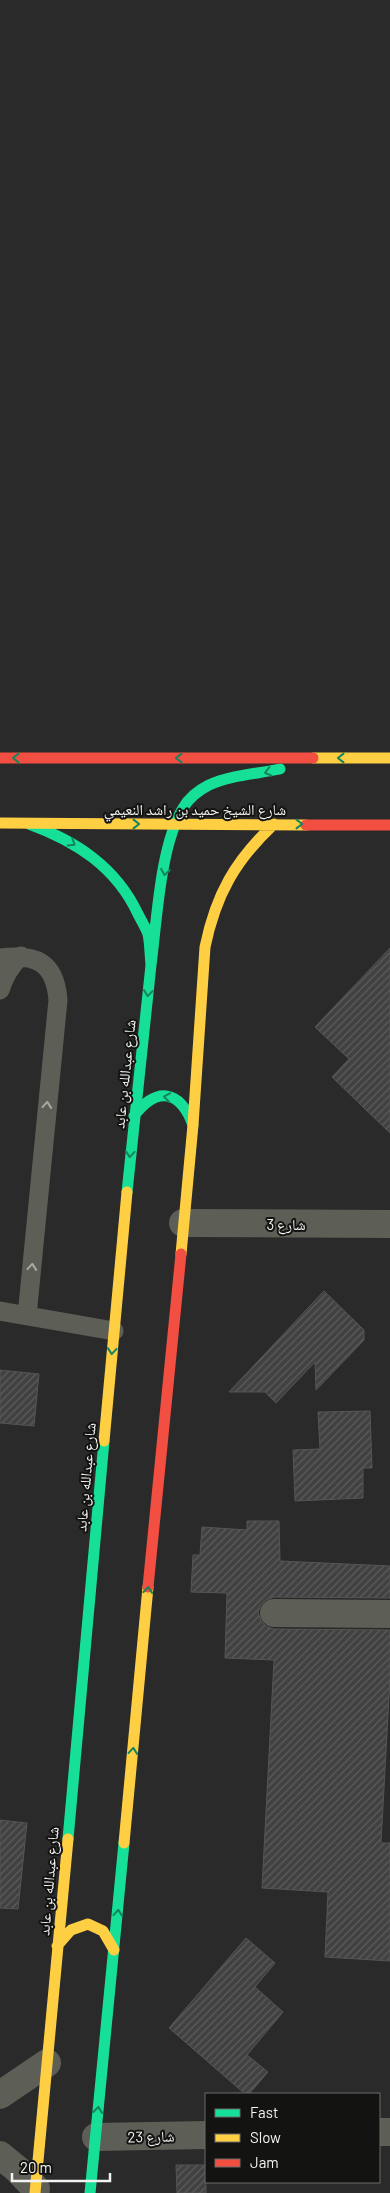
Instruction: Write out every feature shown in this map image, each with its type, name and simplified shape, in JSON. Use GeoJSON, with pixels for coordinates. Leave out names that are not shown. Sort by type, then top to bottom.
{"type":"FeatureCollection","features":[{"type":"Feature","properties":{"kind":"main road"},"geometry":{"type":"LineString","coordinates":[[0,758],[390,758]]}},
{"type":"Feature","properties":{"kind":"main road"},"geometry":{"type":"LineString","coordinates":[[151,965],[175,824],[189,802],[209,786],[270,772],[315,758]]}},
{"type":"Feature","properties":{"kind":"main road","name":"شارع الشيخ حميد بن راشد النعيمي"},"geometry":{"type":"LineString","coordinates":[[0,823],[390,825]]}},
{"type":"Feature","properties":{"kind":"main road","name":"شارع عبدالله بن عابد"},"geometry":{"type":"LineString","coordinates":[[27,824],[59,835],[88,853],[113,876],[133,904],[148,934],[151,965],[134,1116],[35,2191]]}},
{"type":"Feature","properties":{"kind":"main road"},"geometry":{"type":"LineString","coordinates":[[90,2193],[193,1125],[205,947],[210,919],[220,891],[235,866],[252,844],[274,824]]}},
{"type":"Feature","properties":{"kind":"main road"},"geometry":{"type":"LineString","coordinates":[[134,1116],[141,1104],[153,1096],[167,1095],[180,1100],[190,1111],[193,1125]]}},
{"type":"Feature","properties":{"kind":"main road"},"geometry":{"type":"LineString","coordinates":[[57,1946],[63,1935],[71,1928],[82,1924],[94,1925],[103,1930],[111,1939],[114,1950]]}},
{"type":"Feature","properties":{"kind":"street","name":"شارع 3"},"geometry":{"type":"LineString","coordinates":[[183,1223],[390,1224]]}},
{"type":"Feature","properties":{"kind":"street"},"geometry":{"type":"LineString","coordinates":[[274,1613],[390,1614]]}},
{"type":"Feature","properties":{"kind":"street"},"geometry":{"type":"LineString","coordinates":[[0,2094],[47,2063]]}},
{"type":"Feature","properties":{"kind":"street","name":"شارع 23"},"geometry":{"type":"LineString","coordinates":[[96,2137],[205,2135]]}},
{"type":"Feature","properties":{"kind":"street"},"geometry":{"type":"LineString","coordinates":[[0,2155],[17,2169],[35,2191]]}},
{"type":"Feature","properties":{"kind":"lane"},"geometry":{"type":"LineString","coordinates":[[0,990],[4,977],[21,956]]}},
{"type":"Feature","properties":{"kind":"lane"},"geometry":{"type":"LineString","coordinates":[[0,958],[21,956],[37,959],[49,970],[57,984],[58,1000],[28,1316]]}},
{"type":"Feature","properties":{"kind":"lane"},"geometry":{"type":"LineString","coordinates":[[0,1311],[114,1330]]}},
{"type":"Feature","properties":{"kind":"building"},"geometry":{"type":"Polygon","coordinates":[[[390,948],[390,1133],[332,1077],[349,1059],[315,1027],[390,948]]]}},
{"type":"Feature","properties":{"kind":"building"},"geometry":{"type":"Polygon","coordinates":[[[324,1291],[364,1330],[364,1340],[316,1390],[315,1362],[276,1403],[265,1392],[229,1392],[324,1291]]]}},
{"type":"Feature","properties":{"kind":"building"},"geometry":{"type":"Polygon","coordinates":[[[0,1370],[39,1374],[34,1426],[0,1423],[0,1370]]]}},
{"type":"Feature","properties":{"kind":"building"},"geometry":{"type":"Polygon","coordinates":[[[370,1411],[372,1468],[363,1468],[363,1498],[295,1501],[293,1450],[320,1449],[318,1412],[370,1411]]]}},
{"type":"Feature","properties":{"kind":"building"},"geometry":{"type":"Polygon","coordinates":[[[247,1521],[279,1521],[280,1561],[390,1566],[390,1598],[274,1597],[266,1600],[258,1612],[261,1621],[273,1629],[390,1630],[390,1678],[381,1843],[390,1843],[390,1961],[325,1957],[328,1892],[262,1888],[274,1660],[225,1658],[227,1593],[191,1592],[193,1555],[200,1555],[202,1527],[247,1530],[247,1521]]]}},
{"type":"Feature","properties":{"kind":"building"},"geometry":{"type":"Polygon","coordinates":[[[0,1820],[27,1823],[18,1909],[0,1908],[0,1820]]]}},
{"type":"Feature","properties":{"kind":"building"},"geometry":{"type":"Polygon","coordinates":[[[246,1938],[275,1963],[255,1987],[283,2012],[247,2055],[268,2072],[250,2093],[244,2093],[169,2028],[246,1938]]]}},
{"type":"Feature","properties":{"kind":"building"},"geometry":{"type":"Polygon","coordinates":[[[176,2165],[205,2165],[206,2193],[177,2193],[176,2165]]]}},
{"type":"Feature","properties":{"kind":"traffic: fast"},"geometry":{"type":"LineString","coordinates":[[151,965],[164,863],[175,824],[183,808],[194,795],[209,785],[235,777],[280,769]]}},
{"type":"Feature","properties":{"kind":"traffic: fast"},"geometry":{"type":"LineString","coordinates":[[29,824],[63,839],[93,858],[106,869],[129,897],[148,934],[151,965],[127,1192]]}},
{"type":"Feature","properties":{"kind":"traffic: fast"},"geometry":{"type":"LineString","coordinates":[[134,1116],[151,1100],[159,1096],[167,1096],[175,1099],[182,1105],[193,1125]]}},
{"type":"Feature","properties":{"kind":"traffic: fast"},"geometry":{"type":"LineString","coordinates":[[68,1839],[104,1441]]}},
{"type":"Feature","properties":{"kind":"traffic: fast"},"geometry":{"type":"LineString","coordinates":[[90,2193],[124,1843]]}},
{"type":"Feature","properties":{"kind":"traffic: slow"},"geometry":{"type":"LineString","coordinates":[[313,758],[390,758]]}},
{"type":"Feature","properties":{"kind":"traffic: slow"},"geometry":{"type":"LineString","coordinates":[[0,823],[306,825]]}},
{"type":"Feature","properties":{"kind":"traffic: slow"},"geometry":{"type":"LineString","coordinates":[[181,1254],[193,1125],[205,947],[215,911],[229,880],[248,851],[274,824]]}},
{"type":"Feature","properties":{"kind":"traffic: slow"},"geometry":{"type":"LineString","coordinates":[[104,1441],[127,1192]]}},
{"type":"Feature","properties":{"kind":"traffic: slow"},"geometry":{"type":"LineString","coordinates":[[124,1843],[148,1587]]}},
{"type":"Feature","properties":{"kind":"traffic: slow"},"geometry":{"type":"LineString","coordinates":[[35,2193],[68,1839]]}},
{"type":"Feature","properties":{"kind":"traffic: slow"},"geometry":{"type":"LineString","coordinates":[[57,1946],[71,1930],[88,1924],[103,1931],[114,1950]]}},
{"type":"Feature","properties":{"kind":"traffic: jam"},"geometry":{"type":"LineString","coordinates":[[0,758],[313,758]]}},
{"type":"Feature","properties":{"kind":"traffic: jam"},"geometry":{"type":"LineString","coordinates":[[306,825],[390,825]]}},
{"type":"Feature","properties":{"kind":"traffic: jam"},"geometry":{"type":"LineString","coordinates":[[148,1587],[181,1254]]}}]}
